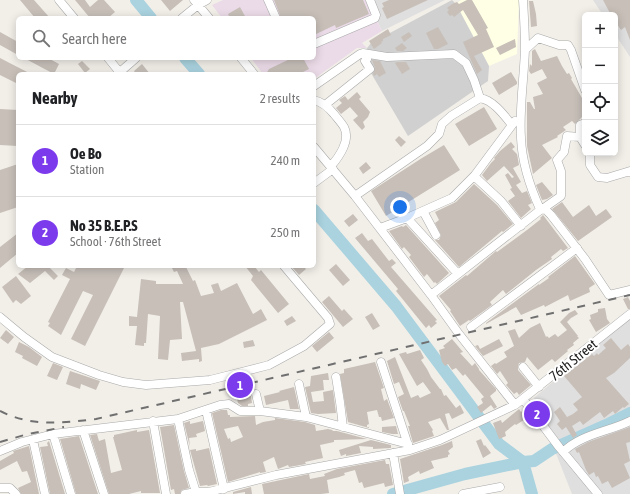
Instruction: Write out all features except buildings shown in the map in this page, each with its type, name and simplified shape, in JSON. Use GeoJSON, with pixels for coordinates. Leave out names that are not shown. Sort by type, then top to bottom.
{"type":"FeatureCollection","features":[{"type":"Feature","properties":{"kind":"street"},"geometry":{"type":"LineString","coordinates":[[59,0],[72,16]]}},
{"type":"Feature","properties":{"kind":"street"},"geometry":{"type":"LineString","coordinates":[[184,16],[196,2],[207,0]]}},
{"type":"Feature","properties":{"kind":"street"},"geometry":{"type":"LineString","coordinates":[[268,0],[275,16]]}},
{"type":"Feature","properties":{"kind":"street"},"geometry":{"type":"LineString","coordinates":[[316,43],[375,18],[376,13],[370,0]]}},
{"type":"Feature","properties":{"kind":"street"},"geometry":{"type":"LineString","coordinates":[[523,0],[524,50],[520,140],[532,190],[540,210]]}},
{"type":"Feature","properties":{"kind":"street"},"geometry":{"type":"LineString","coordinates":[[196,2],[207,16]]}},
{"type":"Feature","properties":{"kind":"street"},"geometry":{"type":"LineString","coordinates":[[524,50],[538,38],[559,45],[568,45],[583,84]]}},
{"type":"Feature","properties":{"kind":"street"},"geometry":{"type":"LineString","coordinates":[[325,105],[370,69],[365,61],[367,59],[363,53]]}},
{"type":"Feature","properties":{"kind":"street"},"geometry":{"type":"LineString","coordinates":[[316,85],[356,56],[363,53],[387,57],[454,54],[466,63],[480,98]]}},
{"type":"Feature","properties":{"kind":"street"},"geometry":{"type":"LineString","coordinates":[[110,60],[119,72]]}},
{"type":"Feature","properties":{"kind":"street"},"geometry":{"type":"LineString","coordinates":[[121,72],[134,60]]}},
{"type":"Feature","properties":{"kind":"street"},"geometry":{"type":"LineString","coordinates":[[243,60],[252,72]]}},
{"type":"Feature","properties":{"kind":"street"},"geometry":{"type":"LineString","coordinates":[[355,196],[427,146],[439,134],[442,124],[446,120],[480,98],[491,103],[512,125]]}},
{"type":"Feature","properties":{"kind":"street"},"geometry":{"type":"LineString","coordinates":[[316,100],[325,105],[344,126],[347,134],[340,153],[332,168],[316,181]]}},
{"type":"Feature","properties":{"kind":"street"},"geometry":{"type":"LineString","coordinates":[[380,228],[452,198],[474,176],[520,114]]}},
{"type":"Feature","properties":{"kind":"street"},"geometry":{"type":"LineString","coordinates":[[582,124],[580,125],[580,137],[582,140]]}},
{"type":"Feature","properties":{"kind":"street"},"geometry":{"type":"LineString","coordinates":[[431,294],[540,210],[561,196],[562,171],[557,160],[564,152],[567,136],[576,138],[580,137]]}},
{"type":"Feature","properties":{"kind":"street"},"geometry":{"type":"LineString","coordinates":[[316,149],[380,228],[431,294],[459,334],[515,405]]}},
{"type":"Feature","properties":{"kind":"street"},"geometry":{"type":"LineString","coordinates":[[590,156],[590,165],[598,177],[608,178],[630,172]]}},
{"type":"Feature","properties":{"kind":"street"},"geometry":{"type":"LineString","coordinates":[[474,176],[501,201],[520,226]]}},
{"type":"Feature","properties":{"kind":"street"},"geometry":{"type":"LineString","coordinates":[[540,210],[546,210],[551,215],[609,295],[630,290]]}},
{"type":"Feature","properties":{"kind":"street"},"geometry":{"type":"LineString","coordinates":[[422,211],[436,235]]}},
{"type":"Feature","properties":{"kind":"street"},"geometry":{"type":"LineString","coordinates":[[407,218],[458,274]]}},
{"type":"Feature","properties":{"kind":"street"},"geometry":{"type":"LineString","coordinates":[[471,327],[576,248]]}},
{"type":"Feature","properties":{"kind":"street"},"geometry":{"type":"LineString","coordinates":[[0,317],[24,337],[52,357],[98,375],[123,382],[146,385],[210,380],[269,365],[304,346],[330,324],[328,318],[286,268]]}},
{"type":"Feature","properties":{"kind":"street","name":"76th Street"},"geometry":{"type":"LineString","coordinates":[[185,494],[226,490],[276,475],[393,453],[409,447],[440,440],[515,405],[628,319]]}},
{"type":"Feature","properties":{"kind":"street"},"geometry":{"type":"LineString","coordinates":[[381,362],[409,447]]}},
{"type":"Feature","properties":{"kind":"street"},"geometry":{"type":"LineString","coordinates":[[523,367],[539,387]]}},
{"type":"Feature","properties":{"kind":"street"},"geometry":{"type":"LineString","coordinates":[[336,377],[343,427]]}},
{"type":"Feature","properties":{"kind":"street"},"geometry":{"type":"LineString","coordinates":[[299,384],[306,418]]}},
{"type":"Feature","properties":{"kind":"street"},"geometry":{"type":"LineString","coordinates":[[256,394],[260,411]]}},
{"type":"Feature","properties":{"kind":"street"},"geometry":{"type":"LineString","coordinates":[[523,399],[561,450],[598,494]]}},
{"type":"Feature","properties":{"kind":"street"},"geometry":{"type":"LineString","coordinates":[[0,451],[53,434],[178,419],[220,405],[229,404],[240,411],[260,411],[306,418],[343,427],[409,447]]}},
{"type":"Feature","properties":{"kind":"street"},"geometry":{"type":"LineString","coordinates":[[206,410],[226,490]]}},
{"type":"Feature","properties":{"kind":"street"},"geometry":{"type":"LineString","coordinates":[[178,419],[189,470],[200,493]]}},
{"type":"Feature","properties":{"kind":"street"},"geometry":{"type":"LineString","coordinates":[[153,421],[166,494]]}},
{"type":"Feature","properties":{"kind":"street"},"geometry":{"type":"LineString","coordinates":[[561,450],[576,442],[630,421]]}},
{"type":"Feature","properties":{"kind":"street"},"geometry":{"type":"LineString","coordinates":[[83,430],[104,494]]}},
{"type":"Feature","properties":{"kind":"street"},"geometry":{"type":"LineString","coordinates":[[53,434],[71,494]]}},
{"type":"Feature","properties":{"kind":"street"},"geometry":{"type":"LineString","coordinates":[[33,440],[45,494]]}},
{"type":"Feature","properties":{"kind":"street"},"geometry":{"type":"LineString","coordinates":[[393,453],[400,491]]}},
{"type":"Feature","properties":{"kind":"street"},"geometry":{"type":"LineString","coordinates":[[463,494],[500,487]]}},
{"type":"Feature","properties":{"kind":"street"},"geometry":{"type":"LineString","coordinates":[[0,488],[10,488],[16,494]]}},
{"type":"Feature","properties":{"kind":"shaded area"},"geometry":{"type":"Polygon","coordinates":[[[223,0],[367,0],[382,31],[362,43],[367,48],[357,48],[316,78],[316,72],[262,72],[252,60],[316,60],[316,16],[220,16],[212,5],[223,0]]]}},
{"type":"Feature","properties":{"kind":"shaded area"},"geometry":{"type":"Polygon","coordinates":[[[367,0],[445,0],[382,31],[367,0]]]}},
{"type":"Feature","properties":{"kind":"shaded area"},"geometry":{"type":"Polygon","coordinates":[[[452,0],[456,4],[489,66],[488,81],[408,136],[361,56],[371,43],[452,0]]]}},
{"type":"Feature","properties":{"kind":"shaded area"},"geometry":{"type":"Polygon","coordinates":[[[461,0],[519,0],[517,54],[489,66],[456,4],[461,0]]]}},
{"type":"Feature","properties":{"kind":"shaded area"},"geometry":{"type":"Polygon","coordinates":[[[593,0],[630,0],[630,57],[618,39],[618,12],[601,12],[593,0]]]}},
{"type":"Feature","properties":{"kind":"shaded area"},"geometry":{"type":"Polygon","coordinates":[[[630,315],[630,494],[572,494],[534,398],[630,315]]]}},
{"type":"Feature","properties":{"kind":"waterway"},"geometry":{"type":"LineString","coordinates":[[136,0],[149,16]]}},
{"type":"Feature","properties":{"kind":"waterway"},"geometry":{"type":"LineString","coordinates":[[187,60],[197,72]]}},
{"type":"Feature","properties":{"kind":"waterway"},"geometry":{"type":"LineString","coordinates":[[316,212],[396,306],[499,444],[523,462],[534,461],[552,449],[630,413]]}},
{"type":"Feature","properties":{"kind":"waterway"},"geometry":{"type":"LineString","coordinates":[[393,494],[465,474],[523,462],[532,494]]}},
{"type":"Feature","properties":{"kind":"railway"},"geometry":{"type":"LineString","coordinates":[[0,411],[23,420],[35,422],[71,422],[96,419],[630,295]]}},
{"type":"Feature","properties":{"kind":"railway"},"geometry":{"type":"LineString","coordinates":[[0,442],[28,434],[64,427]]}},
{"type":"Feature","properties":{"kind":"place","name":"Oe Bo"},"geometry":{"type":"Point","coordinates":[240,385]}},
{"type":"Feature","properties":{"kind":"place","name":"No 35 B.E.P.S"},"geometry":{"type":"Point","coordinates":[537,414]}}]}
